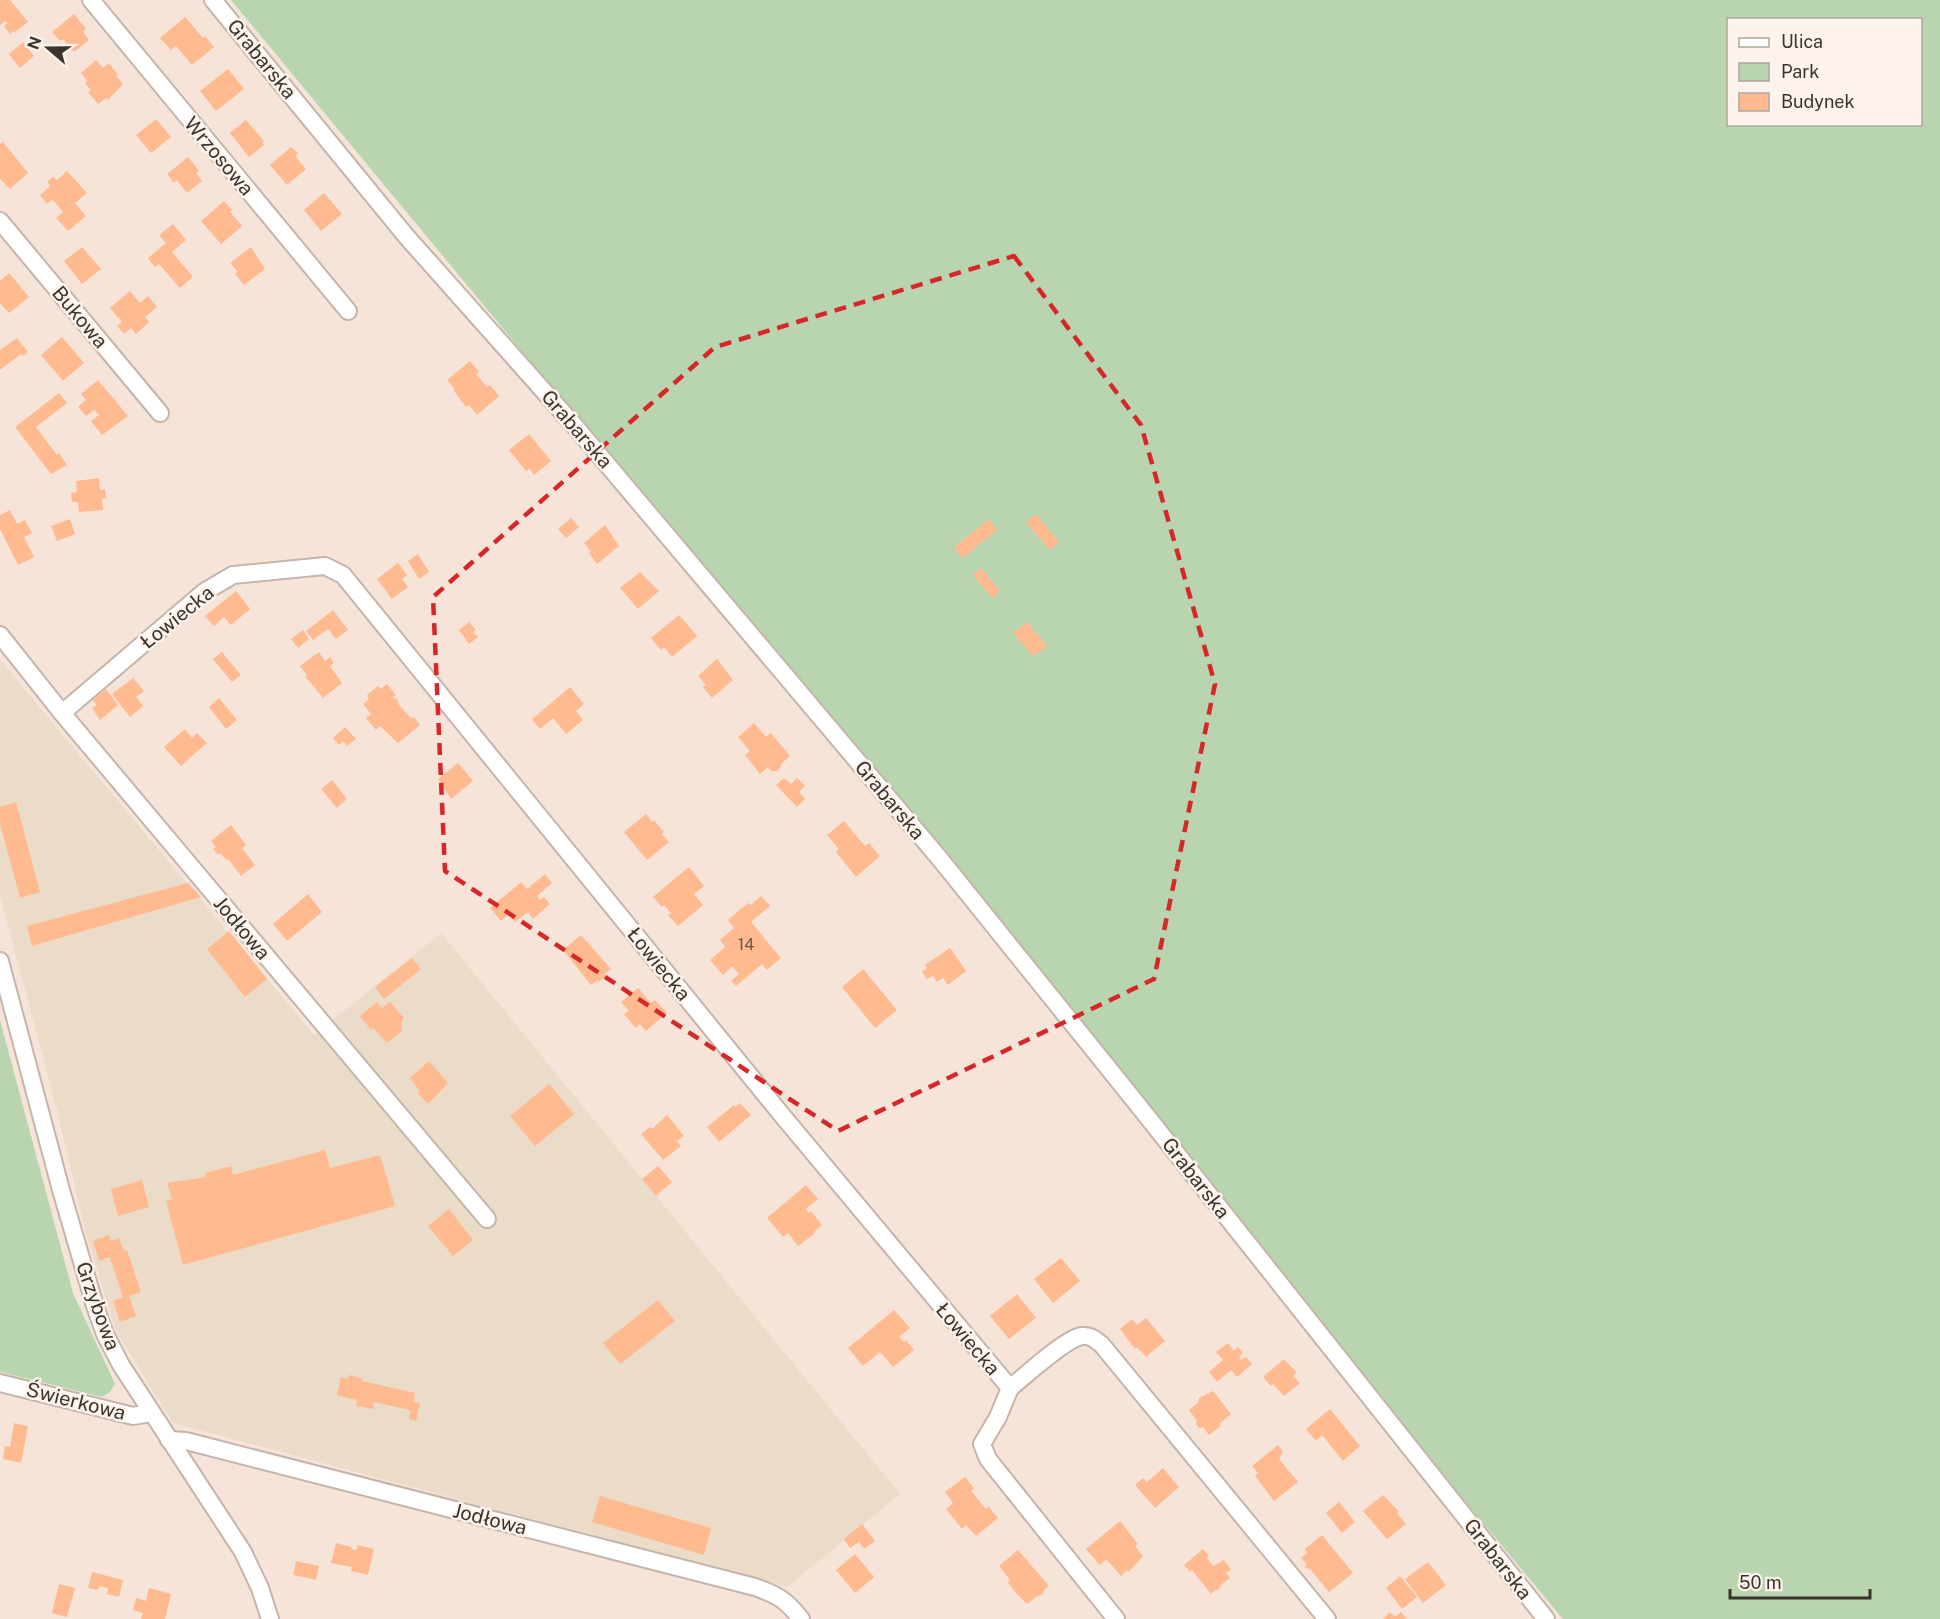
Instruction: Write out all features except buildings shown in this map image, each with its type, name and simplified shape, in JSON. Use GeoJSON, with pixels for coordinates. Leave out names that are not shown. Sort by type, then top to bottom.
{"type":"FeatureCollection","features":[{"type":"Feature","properties":{"kind":"street","name":"Wrzosowa"},"geometry":{"type":"LineString","coordinates":[[91,0],[348,311]]}},
{"type":"Feature","properties":{"kind":"street","name":"Grabarska"},"geometry":{"type":"LineString","coordinates":[[213,0],[406,236],[573,424],[940,859],[1146,1114],[1546,1619]]}},
{"type":"Feature","properties":{"kind":"street","name":"Bukowa"},"geometry":{"type":"LineString","coordinates":[[0,221],[160,413]]}},
{"type":"Feature","properties":{"kind":"street","name":"Łowiecka"},"geometry":{"type":"LineString","coordinates":[[62,713],[204,592],[233,575],[325,566],[343,575],[781,1114],[1010,1388],[998,1417],[982,1444],[988,1459],[1116,1619]]}},
{"type":"Feature","properties":{"kind":"street","name":"Jodłowa"},"geometry":{"type":"LineString","coordinates":[[0,635],[62,713],[486,1219]]}},
{"type":"Feature","properties":{"kind":"street","name":"Grzybowa"},"geometry":{"type":"LineString","coordinates":[[1,967],[61,1190],[94,1306],[105,1334],[151,1413],[243,1552],[260,1588],[270,1619]]}},
{"type":"Feature","properties":{"kind":"street"},"geometry":{"type":"LineString","coordinates":[[1010,1388],[1070,1340],[1082,1336],[1093,1337],[1102,1345],[1327,1619]]}},
{"type":"Feature","properties":{"kind":"street","name":"Świerkowa"},"geometry":{"type":"LineString","coordinates":[[0,1383],[133,1416],[151,1413]]}},
{"type":"Feature","properties":{"kind":"street","name":"Jodłowa"},"geometry":{"type":"LineString","coordinates":[[169,1440],[197,1444],[755,1587],[788,1602],[801,1619]]}},
{"type":"Feature","properties":{"kind":"highlighted area"},"geometry":{"type":"Polygon","coordinates":[[[1014,256],[1141,425],[1215,684],[1154,979],[838,1131],[445,871],[433,597],[715,347],[1014,256]]]}},
{"type":"Feature","properties":{"kind":"shaded area"},"geometry":{"type":"Polygon","coordinates":[[[0,660],[314,1035],[441,933],[900,1494],[787,1587],[173,1423],[116,1331],[86,1234],[57,1110],[0,895],[0,660]]]}},
{"type":"Feature","properties":{"kind":"green space"},"geometry":{"type":"Polygon","coordinates":[[[231,0],[1940,0],[1940,1619],[1563,1619],[1364,1380],[928,842],[231,0]]]}},
{"type":"Feature","properties":{"kind":"green space"},"geometry":{"type":"Polygon","coordinates":[[[0,1020],[73,1293],[115,1384],[110,1392],[102,1397],[0,1372],[0,1020]]]}}]}
